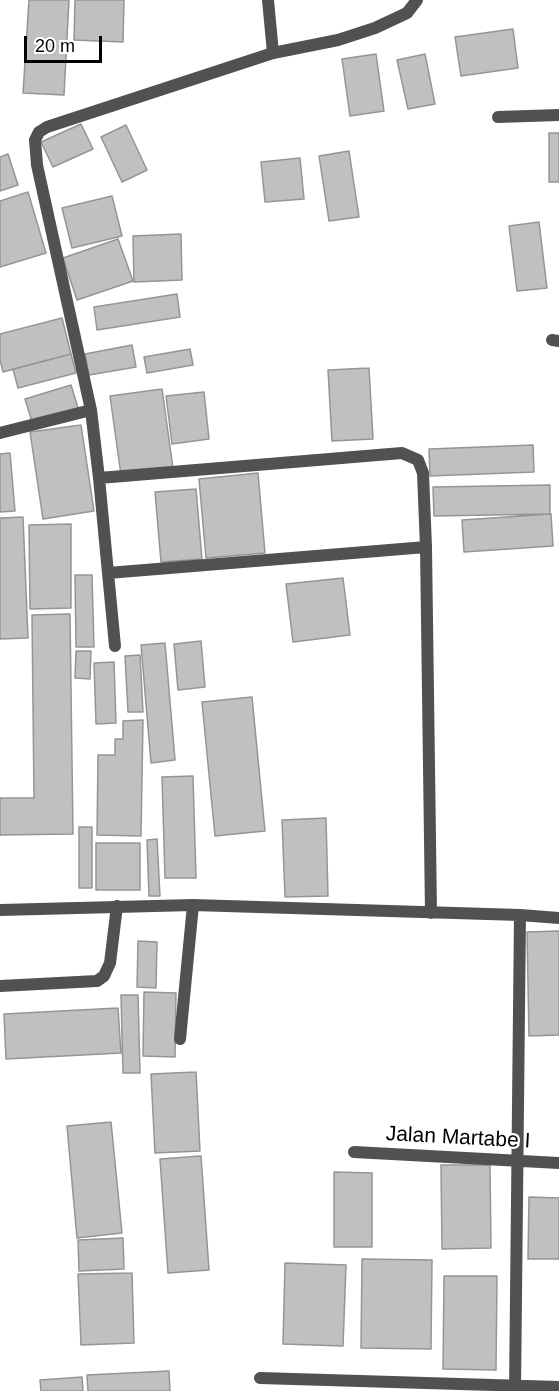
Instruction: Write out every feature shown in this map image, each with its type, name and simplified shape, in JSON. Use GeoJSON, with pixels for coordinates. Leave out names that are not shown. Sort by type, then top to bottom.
{"type":"FeatureCollection","features":[{"type":"Feature","properties":{"kind":"street"},"geometry":{"type":"LineString","coordinates":[[268,0],[273,53]]}},
{"type":"Feature","properties":{"kind":"street"},"geometry":{"type":"LineString","coordinates":[[115,646],[91,410],[37,165],[35,140],[39,132],[47,127],[273,53],[338,40],[375,28],[407,13],[417,0]]}},
{"type":"Feature","properties":{"kind":"street"},"geometry":{"type":"LineString","coordinates":[[498,117],[559,114]]}},
{"type":"Feature","properties":{"kind":"street"},"geometry":{"type":"LineString","coordinates":[[0,433],[91,410]]}},
{"type":"Feature","properties":{"kind":"street"},"geometry":{"type":"LineString","coordinates":[[99,478],[402,453],[418,460],[423,473],[426,547],[431,913]]}},
{"type":"Feature","properties":{"kind":"street"},"geometry":{"type":"LineString","coordinates":[[108,573],[426,547]]}},
{"type":"Feature","properties":{"kind":"street"},"geometry":{"type":"LineString","coordinates":[[180,1039],[193,905]]}},
{"type":"Feature","properties":{"kind":"street"},"geometry":{"type":"LineString","coordinates":[[0,910],[193,905],[559,918]]}},
{"type":"Feature","properties":{"kind":"street"},"geometry":{"type":"LineString","coordinates":[[0,986],[97,981],[104,976],[110,963],[117,906]]}},
{"type":"Feature","properties":{"kind":"street"},"geometry":{"type":"LineString","coordinates":[[514,1389],[520,915]]}},
{"type":"Feature","properties":{"kind":"street","name":"Jalan Martabe I"},"geometry":{"type":"LineString","coordinates":[[354,1152],[559,1163]]}},
{"type":"Feature","properties":{"kind":"street"},"geometry":{"type":"LineString","coordinates":[[260,1378],[514,1389],[559,1387]]}},
{"type":"Feature","properties":{"kind":"building"},"geometry":{"type":"Polygon","coordinates":[[[29,0],[69,0],[64,95],[23,93],[29,0]]]}},
{"type":"Feature","properties":{"kind":"building"},"geometry":{"type":"Polygon","coordinates":[[[75,0],[124,0],[123,42],[74,40],[75,0]]]}},
{"type":"Feature","properties":{"kind":"building"},"geometry":{"type":"Polygon","coordinates":[[[513,29],[518,68],[461,76],[455,37],[513,29]]]}},
{"type":"Feature","properties":{"kind":"building"},"geometry":{"type":"Polygon","coordinates":[[[376,54],[384,111],[350,116],[342,59],[376,54]]]}},
{"type":"Feature","properties":{"kind":"building"},"geometry":{"type":"Polygon","coordinates":[[[425,54],[435,104],[408,109],[397,60],[425,54]]]}},
{"type":"Feature","properties":{"kind":"building"},"geometry":{"type":"Polygon","coordinates":[[[81,124],[93,149],[53,167],[41,142],[81,124]]]}},
{"type":"Feature","properties":{"kind":"building"},"geometry":{"type":"Polygon","coordinates":[[[126,125],[147,170],[122,182],[101,137],[126,125]]]}},
{"type":"Feature","properties":{"kind":"building"},"geometry":{"type":"Polygon","coordinates":[[[549,133],[559,133],[559,182],[549,182],[549,133]]]}},
{"type":"Feature","properties":{"kind":"building"},"geometry":{"type":"Polygon","coordinates":[[[349,151],[359,217],[329,221],[319,156],[349,151]]]}},
{"type":"Feature","properties":{"kind":"building"},"geometry":{"type":"Polygon","coordinates":[[[8,154],[18,185],[0,191],[0,157],[8,154]]]}},
{"type":"Feature","properties":{"kind":"building"},"geometry":{"type":"Polygon","coordinates":[[[300,158],[304,199],[265,202],[261,162],[300,158]]]}},
{"type":"Feature","properties":{"kind":"building"},"geometry":{"type":"Polygon","coordinates":[[[28,192],[46,253],[0,267],[0,201],[28,192]]]}},
{"type":"Feature","properties":{"kind":"building"},"geometry":{"type":"Polygon","coordinates":[[[112,196],[122,236],[72,248],[62,208],[112,196]]]}},
{"type":"Feature","properties":{"kind":"building"},"geometry":{"type":"Polygon","coordinates":[[[539,222],[547,288],[517,291],[509,226],[539,222]]]}},
{"type":"Feature","properties":{"kind":"building"},"geometry":{"type":"Polygon","coordinates":[[[181,234],[182,280],[134,282],[133,236],[181,234]]]}},
{"type":"Feature","properties":{"kind":"building"},"geometry":{"type":"Polygon","coordinates":[[[118,239],[133,281],[77,300],[63,258],[118,239]]]}},
{"type":"Feature","properties":{"kind":"building"},"geometry":{"type":"Polygon","coordinates":[[[177,294],[180,317],[97,330],[94,307],[177,294]]]}},
{"type":"Feature","properties":{"kind":"building"},"geometry":{"type":"Polygon","coordinates":[[[62,318],[71,354],[3,372],[0,360],[0,334],[62,318]]]}},
{"type":"Feature","properties":{"kind":"building"},"geometry":{"type":"Polygon","coordinates":[[[132,345],[136,367],[89,375],[85,354],[132,345]]]}},
{"type":"Feature","properties":{"kind":"building"},"geometry":{"type":"Polygon","coordinates":[[[190,349],[193,365],[147,373],[144,357],[190,349]]]}},
{"type":"Feature","properties":{"kind":"building"},"geometry":{"type":"Polygon","coordinates":[[[71,354],[76,373],[18,388],[13,369],[71,354]]]}},
{"type":"Feature","properties":{"kind":"building"},"geometry":{"type":"Polygon","coordinates":[[[369,368],[373,439],[332,441],[328,370],[369,368]]]}},
{"type":"Feature","properties":{"kind":"building"},"geometry":{"type":"Polygon","coordinates":[[[71,385],[79,411],[33,425],[25,399],[71,385]]]}},
{"type":"Feature","properties":{"kind":"building"},"geometry":{"type":"Polygon","coordinates":[[[162,389],[173,468],[121,475],[110,396],[162,389]]]}},
{"type":"Feature","properties":{"kind":"building"},"geometry":{"type":"Polygon","coordinates":[[[204,392],[209,439],[172,444],[166,396],[204,392]]]}},
{"type":"Feature","properties":{"kind":"building"},"geometry":{"type":"Polygon","coordinates":[[[81,425],[94,511],[43,519],[30,432],[81,425]]]}},
{"type":"Feature","properties":{"kind":"building"},"geometry":{"type":"Polygon","coordinates":[[[533,445],[534,472],[430,476],[429,449],[533,445]]]}},
{"type":"Feature","properties":{"kind":"building"},"geometry":{"type":"Polygon","coordinates":[[[10,453],[15,511],[0,512],[0,454],[10,453]]]}},
{"type":"Feature","properties":{"kind":"building"},"geometry":{"type":"Polygon","coordinates":[[[258,473],[265,553],[206,558],[199,479],[258,473]]]}},
{"type":"Feature","properties":{"kind":"building"},"geometry":{"type":"Polygon","coordinates":[[[550,485],[550,514],[434,516],[433,487],[550,485]]]}},
{"type":"Feature","properties":{"kind":"building"},"geometry":{"type":"Polygon","coordinates":[[[196,489],[202,559],[161,562],[155,492],[196,489]]]}},
{"type":"Feature","properties":{"kind":"building"},"geometry":{"type":"Polygon","coordinates":[[[551,514],[553,546],[464,552],[462,520],[551,514]]]}},
{"type":"Feature","properties":{"kind":"building"},"geometry":{"type":"Polygon","coordinates":[[[23,517],[28,638],[0,639],[0,518],[23,517]]]}},
{"type":"Feature","properties":{"kind":"building"},"geometry":{"type":"Polygon","coordinates":[[[71,524],[71,608],[30,609],[29,525],[71,524]]]}},
{"type":"Feature","properties":{"kind":"building"},"geometry":{"type":"Polygon","coordinates":[[[75,575],[92,575],[94,647],[76,647],[75,575]]]}},
{"type":"Feature","properties":{"kind":"building"},"geometry":{"type":"Polygon","coordinates":[[[343,578],[350,635],[293,642],[286,584],[343,578]]]}},
{"type":"Feature","properties":{"kind":"building"},"geometry":{"type":"Polygon","coordinates":[[[70,614],[73,834],[0,835],[0,798],[34,798],[32,615],[70,614]]]}},
{"type":"Feature","properties":{"kind":"building"},"geometry":{"type":"Polygon","coordinates":[[[201,641],[205,687],[178,690],[174,644],[201,641]]]}},
{"type":"Feature","properties":{"kind":"building"},"geometry":{"type":"Polygon","coordinates":[[[165,643],[175,760],[151,763],[141,645],[165,643]]]}},
{"type":"Feature","properties":{"kind":"building"},"geometry":{"type":"Polygon","coordinates":[[[76,651],[91,651],[90,679],[75,678],[76,651]]]}},
{"type":"Feature","properties":{"kind":"building"},"geometry":{"type":"Polygon","coordinates":[[[140,655],[143,712],[128,712],[125,656],[140,655]]]}},
{"type":"Feature","properties":{"kind":"building"},"geometry":{"type":"Polygon","coordinates":[[[114,662],[116,723],[96,724],[94,663],[114,662]]]}},
{"type":"Feature","properties":{"kind":"building"},"geometry":{"type":"Polygon","coordinates":[[[252,697],[265,831],[215,836],[202,702],[252,697]]]}},
{"type":"Feature","properties":{"kind":"building"},"geometry":{"type":"Polygon","coordinates":[[[143,720],[141,836],[97,835],[98,755],[115,755],[115,739],[123,739],[123,721],[143,720]]]}},
{"type":"Feature","properties":{"kind":"building"},"geometry":{"type":"Polygon","coordinates":[[[193,776],[196,878],[165,878],[162,777],[193,776]]]}},
{"type":"Feature","properties":{"kind":"building"},"geometry":{"type":"Polygon","coordinates":[[[326,818],[328,896],[285,897],[282,820],[326,818]]]}},
{"type":"Feature","properties":{"kind":"building"},"geometry":{"type":"Polygon","coordinates":[[[79,827],[92,827],[92,888],[79,888],[79,827]]]}},
{"type":"Feature","properties":{"kind":"building"},"geometry":{"type":"Polygon","coordinates":[[[157,839],[160,896],[149,896],[147,840],[157,839]]]}},
{"type":"Feature","properties":{"kind":"building"},"geometry":{"type":"Polygon","coordinates":[[[96,843],[140,843],[140,890],[96,890],[96,843]]]}},
{"type":"Feature","properties":{"kind":"building"},"geometry":{"type":"Polygon","coordinates":[[[559,931],[559,1035],[529,1036],[527,932],[559,931]]]}},
{"type":"Feature","properties":{"kind":"building"},"geometry":{"type":"Polygon","coordinates":[[[138,941],[157,942],[156,988],[137,987],[138,941]]]}},
{"type":"Feature","properties":{"kind":"building"},"geometry":{"type":"Polygon","coordinates":[[[144,992],[176,993],[175,1057],[143,1056],[144,992]]]}},
{"type":"Feature","properties":{"kind":"building"},"geometry":{"type":"Polygon","coordinates":[[[121,995],[138,995],[140,1073],[123,1073],[121,995]]]}},
{"type":"Feature","properties":{"kind":"building"},"geometry":{"type":"Polygon","coordinates":[[[118,1008],[121,1053],[6,1059],[4,1014],[118,1008]]]}},
{"type":"Feature","properties":{"kind":"building"},"geometry":{"type":"Polygon","coordinates":[[[196,1072],[200,1151],[155,1153],[151,1074],[196,1072]]]}},
{"type":"Feature","properties":{"kind":"building"},"geometry":{"type":"Polygon","coordinates":[[[111,1122],[122,1233],[77,1238],[67,1126],[111,1122]]]}},
{"type":"Feature","properties":{"kind":"building"},"geometry":{"type":"Polygon","coordinates":[[[201,1156],[209,1270],[168,1273],[160,1159],[201,1156]]]}},
{"type":"Feature","properties":{"kind":"building"},"geometry":{"type":"Polygon","coordinates":[[[441,1165],[490,1165],[491,1248],[442,1249],[441,1165]]]}},
{"type":"Feature","properties":{"kind":"building"},"geometry":{"type":"Polygon","coordinates":[[[334,1172],[372,1173],[372,1247],[334,1247],[334,1172]]]}},
{"type":"Feature","properties":{"kind":"building"},"geometry":{"type":"Polygon","coordinates":[[[529,1197],[559,1198],[559,1259],[528,1259],[529,1197]]]}},
{"type":"Feature","properties":{"kind":"building"},"geometry":{"type":"Polygon","coordinates":[[[123,1238],[124,1269],[79,1271],[78,1240],[123,1238]]]}},
{"type":"Feature","properties":{"kind":"building"},"geometry":{"type":"Polygon","coordinates":[[[362,1259],[432,1260],[431,1349],[361,1348],[362,1259]]]}},
{"type":"Feature","properties":{"kind":"building"},"geometry":{"type":"Polygon","coordinates":[[[285,1263],[346,1265],[343,1346],[283,1344],[285,1263]]]}},
{"type":"Feature","properties":{"kind":"building"},"geometry":{"type":"Polygon","coordinates":[[[132,1273],[134,1343],[81,1345],[78,1274],[132,1273]]]}},
{"type":"Feature","properties":{"kind":"building"},"geometry":{"type":"Polygon","coordinates":[[[444,1276],[497,1276],[496,1370],[443,1369],[444,1276]]]}},
{"type":"Feature","properties":{"kind":"building"},"geometry":{"type":"Polygon","coordinates":[[[169,1371],[170,1391],[88,1391],[87,1375],[169,1371]]]}},
{"type":"Feature","properties":{"kind":"building"},"geometry":{"type":"Polygon","coordinates":[[[82,1377],[83,1391],[41,1391],[40,1380],[82,1377]]]}}]}
